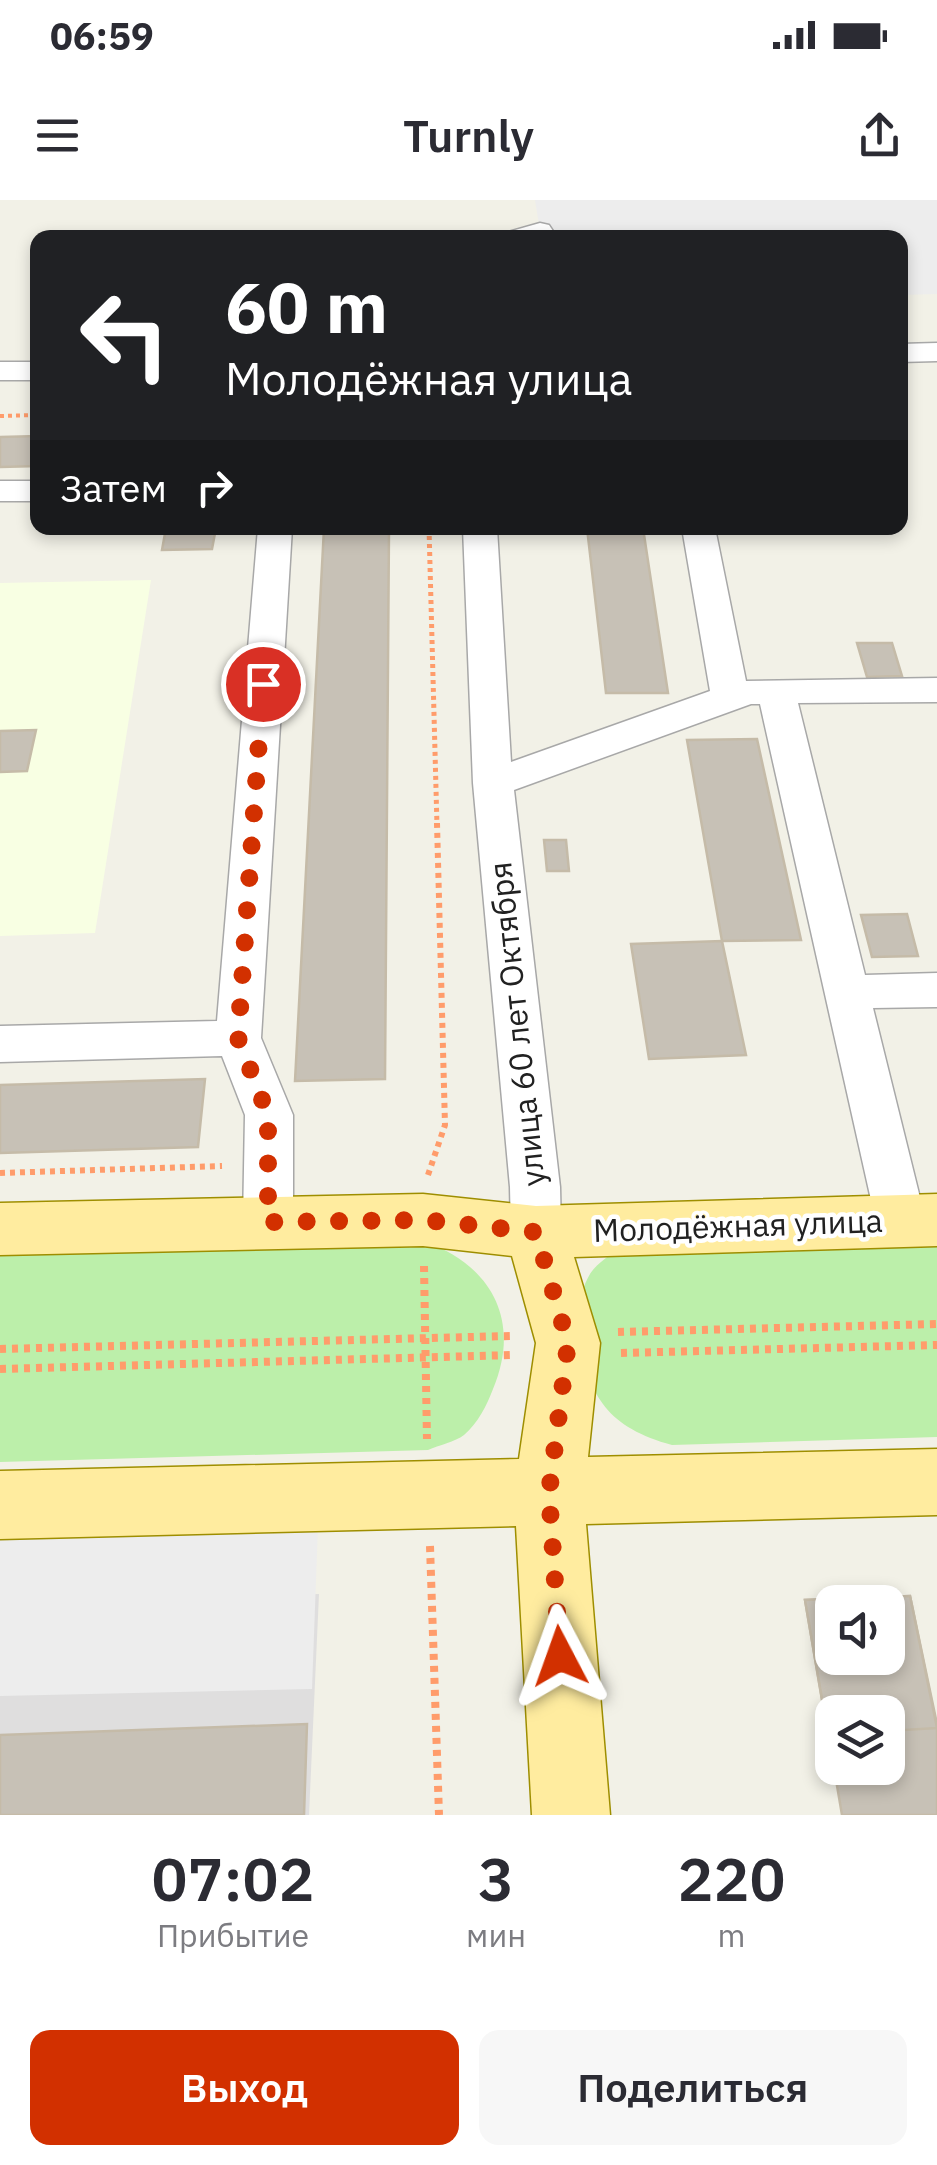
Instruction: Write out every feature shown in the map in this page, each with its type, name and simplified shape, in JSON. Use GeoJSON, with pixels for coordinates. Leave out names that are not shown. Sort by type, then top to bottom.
{"type":"FeatureCollection","features":[{"type":"Feature","properties":{"kind":"main road","name":"Молодёжная улица"},"geometry":{"type":"LineString","coordinates":[[0,1229],[424,1220],[536,1232],[919,1221]]}},
{"type":"Feature","properties":{"kind":"main road","name":"улица 60 лет Октября"},"geometry":{"type":"LineString","coordinates":[[536,1232],[568,1343],[549,1493],[571,1815]]}},
{"type":"Feature","properties":{"kind":"main road"},"geometry":{"type":"LineString","coordinates":[[0,1504],[937,1483]]}},
{"type":"Feature","properties":{"kind":"street"},"geometry":{"type":"LineString","coordinates":[[908,353],[937,352]]}},
{"type":"Feature","properties":{"kind":"street"},"geometry":{"type":"LineString","coordinates":[[0,371],[30,371]]}},
{"type":"Feature","properties":{"kind":"street"},"geometry":{"type":"LineString","coordinates":[[0,491],[30,490]]}},
{"type":"Feature","properties":{"kind":"street"},"geometry":{"type":"LineString","coordinates":[[268,1222],[268,1115],[238,1038],[274,535]]}},
{"type":"Feature","properties":{"kind":"street","name":"улица 60 лет Октября"},"geometry":{"type":"LineString","coordinates":[[480,535],[492,782],[535,1187],[536,1232]]}},
{"type":"Feature","properties":{"kind":"street"},"geometry":{"type":"LineString","coordinates":[[699,535],[730,697]]}},
{"type":"Feature","properties":{"kind":"street"},"geometry":{"type":"LineString","coordinates":[[492,782],[730,697],[776,691],[937,690]]}},
{"type":"Feature","properties":{"kind":"street"},"geometry":{"type":"LineString","coordinates":[[776,691],[847,992],[919,1221]]}},
{"type":"Feature","properties":{"kind":"street"},"geometry":{"type":"LineString","coordinates":[[847,992],[937,990]]}},
{"type":"Feature","properties":{"kind":"street"},"geometry":{"type":"LineString","coordinates":[[0,1044],[238,1038]]}},
{"type":"Feature","properties":{"kind":"path"},"geometry":{"type":"LineString","coordinates":[[0,416],[30,415]]}},
{"type":"Feature","properties":{"kind":"path"},"geometry":{"type":"LineString","coordinates":[[0,1349],[506,1336],[568,1343],[577,1334],[937,1324]]}},
{"type":"Feature","properties":{"kind":"path"},"geometry":{"type":"LineString","coordinates":[[0,1369],[269,1362]]}},
{"type":"Feature","properties":{"kind":"shaded area"},"geometry":{"type":"Polygon","coordinates":[[[535,200],[937,200],[937,294],[908,295],[908,230],[540,230],[535,200]]]}},
{"type":"Feature","properties":{"kind":"shaded area"},"geometry":{"type":"Polygon","coordinates":[[[151,580],[95,933],[0,936],[0,583],[151,580]]]}},
{"type":"Feature","properties":{"kind":"shaded area"},"geometry":{"type":"Polygon","coordinates":[[[318,1526],[312,1689],[0,1696],[0,1533],[318,1526]]]}},
{"type":"Feature","properties":{"kind":"shaded area"},"geometry":{"type":"Polygon","coordinates":[[[319,1594],[309,1815],[0,1815],[0,1601],[319,1594]]]}},
{"type":"Feature","properties":{"kind":"green space"},"geometry":{"type":"Polygon","coordinates":[[[937,1233],[937,1437],[672,1445],[650,1438],[617,1419],[596,1392],[584,1356],[582,1296],[593,1270],[619,1248],[937,1233]]]}},
{"type":"Feature","properties":{"kind":"green space"},"geometry":{"type":"Polygon","coordinates":[[[424,1241],[447,1251],[483,1280],[502,1318],[501,1364],[493,1389],[478,1419],[460,1437],[428,1450],[0,1462],[0,1251],[424,1241]]]}},
{"type":"Feature","properties":{"kind":"building"},"geometry":{"type":"Polygon","coordinates":[[[30,436],[30,466],[0,467],[0,437],[30,436]]]}},
{"type":"Feature","properties":{"kind":"building"},"geometry":{"type":"Polygon","coordinates":[[[165,535],[215,535],[212,549],[162,550],[165,535]]]}},
{"type":"Feature","properties":{"kind":"building"},"geometry":{"type":"Polygon","coordinates":[[[324,535],[389,535],[385,1079],[295,1081],[324,535]]]}},
{"type":"Feature","properties":{"kind":"building"},"geometry":{"type":"Polygon","coordinates":[[[588,535],[644,535],[668,693],[606,693],[588,535]]]}},
{"type":"Feature","properties":{"kind":"building"},"geometry":{"type":"Polygon","coordinates":[[[857,643],[892,643],[902,676],[867,677],[857,643]]]}},
{"type":"Feature","properties":{"kind":"building"},"geometry":{"type":"Polygon","coordinates":[[[36,730],[27,771],[0,772],[0,731],[36,730]]]}},
{"type":"Feature","properties":{"kind":"building"},"geometry":{"type":"Polygon","coordinates":[[[757,739],[801,940],[722,941],[687,740],[757,739]]]}},
{"type":"Feature","properties":{"kind":"building"},"geometry":{"type":"Polygon","coordinates":[[[544,840],[566,840],[569,871],[547,871],[544,840]]]}},
{"type":"Feature","properties":{"kind":"building"},"geometry":{"type":"Polygon","coordinates":[[[907,914],[918,956],[872,957],[861,915],[907,914]]]}},
{"type":"Feature","properties":{"kind":"building"},"geometry":{"type":"Polygon","coordinates":[[[722,941],[746,1055],[649,1059],[631,944],[722,941]]]}},
{"type":"Feature","properties":{"kind":"building"},"geometry":{"type":"Polygon","coordinates":[[[205,1079],[198,1147],[0,1153],[0,1085],[205,1079]]]}},
{"type":"Feature","properties":{"kind":"building"},"geometry":{"type":"Polygon","coordinates":[[[905,1596],[910,1596],[937,1724],[937,1815],[842,1815],[837,1785],[905,1785],[905,1695],[821,1695],[818,1675],[905,1675],[905,1596]]]}},
{"type":"Feature","properties":{"kind":"building"},"geometry":{"type":"Polygon","coordinates":[[[905,1596],[910,1596],[937,1728],[905,1730],[905,1695],[821,1695],[818,1675],[905,1675],[905,1596]]]}},
{"type":"Feature","properties":{"kind":"building"},"geometry":{"type":"Polygon","coordinates":[[[805,1600],[815,1600],[815,1659],[805,1600]]]}},
{"type":"Feature","properties":{"kind":"building"},"geometry":{"type":"Polygon","coordinates":[[[805,1600],[815,1600],[815,1658],[805,1600]]]}},
{"type":"Feature","properties":{"kind":"building"},"geometry":{"type":"Polygon","coordinates":[[[307,1724],[304,1815],[0,1815],[0,1735],[307,1724]]]}},
{"type":"Feature","properties":{"kind":"route"},"geometry":{"type":"LineString","coordinates":[[263,684],[238,1038],[268,1115],[268,1222],[424,1220],[536,1232],[568,1343],[549,1493],[560,1656]]}}]}
